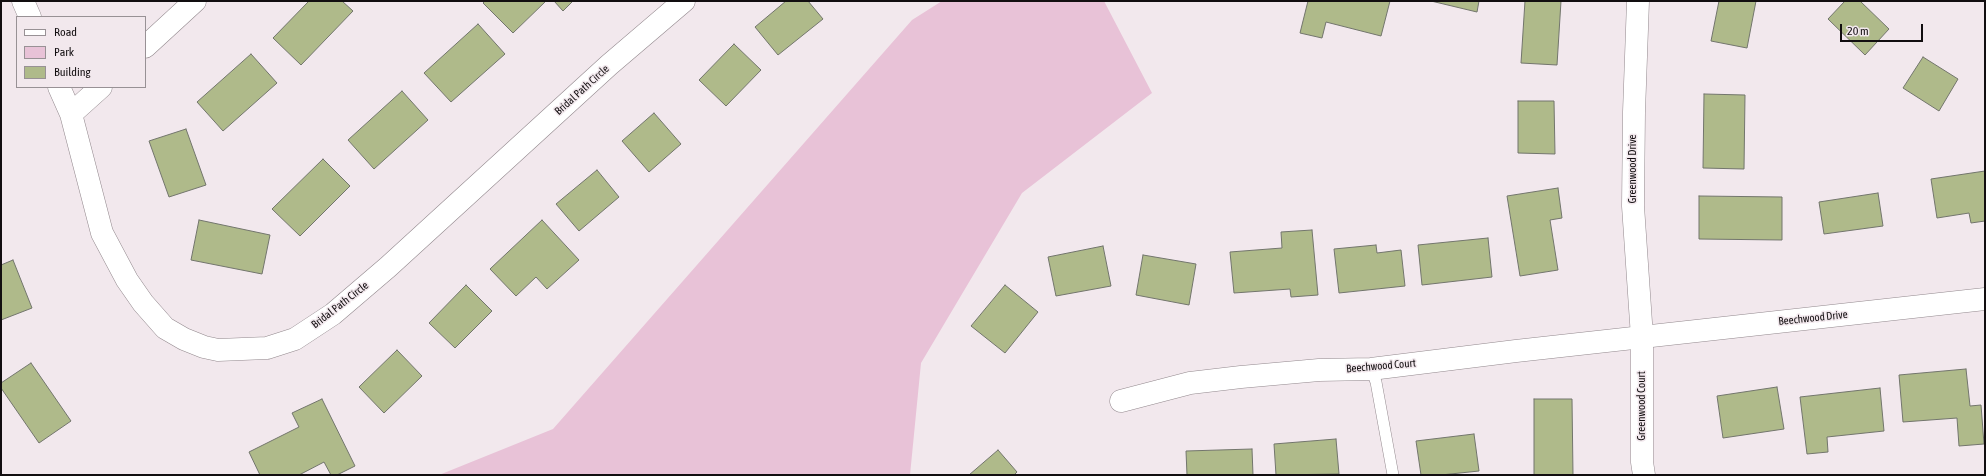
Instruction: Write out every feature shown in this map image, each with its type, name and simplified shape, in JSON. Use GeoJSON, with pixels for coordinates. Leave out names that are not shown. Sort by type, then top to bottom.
{"type":"FeatureCollection","features":[{"type":"Feature","properties":{"kind":"street"},"geometry":{"type":"LineString","coordinates":[[23,1],[30,16]]}},
{"type":"Feature","properties":{"kind":"street"},"geometry":{"type":"LineString","coordinates":[[146,46],[195,1]]}},
{"type":"Feature","properties":{"kind":"street","name":"Bridal Path Circle"},"geometry":{"type":"LineString","coordinates":[[59,88],[71,114],[102,233],[127,280],[143,302],[165,328],[204,347],[218,350],[267,348],[295,340],[333,314],[388,266],[609,65],[684,1]]}},
{"type":"Feature","properties":{"kind":"street","name":"Greenwood Drive"},"geometry":{"type":"LineString","coordinates":[[1638,1],[1634,105],[1633,206],[1642,337]]}},
{"type":"Feature","properties":{"kind":"street"},"geometry":{"type":"LineString","coordinates":[[71,114],[100,88]]}},
{"type":"Feature","properties":{"kind":"street","name":"Beechwood Drive"},"geometry":{"type":"LineString","coordinates":[[1642,337],[1985,299]]}},
{"type":"Feature","properties":{"kind":"street","name":"Beechwood Court"},"geometry":{"type":"LineString","coordinates":[[1121,401],[1190,383],[1319,370],[1371,369],[1642,337]]}},
{"type":"Feature","properties":{"kind":"street","name":"Greenwood Court"},"geometry":{"type":"LineString","coordinates":[[1642,337],[1642,462],[1644,475]]}},
{"type":"Feature","properties":{"kind":"lane"},"geometry":{"type":"LineString","coordinates":[[1371,369],[1376,382],[1393,475]]}},
{"type":"Feature","properties":{"kind":"green space"},"geometry":{"type":"Polygon","coordinates":[[[942,1],[1104,1],[1152,93],[1022,193],[921,363],[910,475],[439,475],[553,429],[912,20],[942,1]]]}},
{"type":"Feature","properties":{"kind":"building"},"geometry":{"type":"Polygon","coordinates":[[[309,1],[342,1],[353,11],[301,65],[273,38],[309,1]]]}},
{"type":"Feature","properties":{"kind":"building"},"geometry":{"type":"Polygon","coordinates":[[[485,1],[546,1],[513,33],[483,3],[485,1]]]}},
{"type":"Feature","properties":{"kind":"building"},"geometry":{"type":"Polygon","coordinates":[[[554,1],[573,1],[563,11],[554,1]]]}},
{"type":"Feature","properties":{"kind":"building"},"geometry":{"type":"Polygon","coordinates":[[[786,1],[808,1],[823,19],[778,55],[755,27],[786,1]]]}},
{"type":"Feature","properties":{"kind":"building"},"geometry":{"type":"Polygon","coordinates":[[[1308,1],[1390,1],[1381,36],[1326,22],[1322,38],[1300,33],[1308,1]]]}},
{"type":"Feature","properties":{"kind":"building"},"geometry":{"type":"Polygon","coordinates":[[[1431,1],[1479,1],[1477,12],[1431,1]]]}},
{"type":"Feature","properties":{"kind":"building"},"geometry":{"type":"Polygon","coordinates":[[[1525,1],[1561,1],[1557,65],[1521,63],[1525,1]]]}},
{"type":"Feature","properties":{"kind":"building"},"geometry":{"type":"Polygon","coordinates":[[[1719,1],[1756,1],[1747,48],[1711,41],[1719,1]]]}},
{"type":"Feature","properties":{"kind":"building"},"geometry":{"type":"Polygon","coordinates":[[[1845,1],[1860,1],[1889,29],[1865,55],[1828,19],[1845,1]]]}},
{"type":"Feature","properties":{"kind":"building"},"geometry":{"type":"Polygon","coordinates":[[[478,24],[505,54],[451,102],[424,73],[478,24]]]}},
{"type":"Feature","properties":{"kind":"building"},"geometry":{"type":"Polygon","coordinates":[[[734,44],[761,70],[726,106],[699,80],[734,44]]]}},
{"type":"Feature","properties":{"kind":"building"},"geometry":{"type":"Polygon","coordinates":[[[251,54],[277,83],[223,131],[197,102],[251,54]]]}},
{"type":"Feature","properties":{"kind":"building"},"geometry":{"type":"Polygon","coordinates":[[[1923,57],[1958,79],[1939,111],[1903,88],[1923,57]]]}},
{"type":"Feature","properties":{"kind":"building"},"geometry":{"type":"Polygon","coordinates":[[[402,91],[428,120],[374,169],[348,140],[402,91]]]}},
{"type":"Feature","properties":{"kind":"building"},"geometry":{"type":"Polygon","coordinates":[[[1704,94],[1745,95],[1744,169],[1703,168],[1704,94]]]}},
{"type":"Feature","properties":{"kind":"building"},"geometry":{"type":"Polygon","coordinates":[[[1518,101],[1554,101],[1555,154],[1518,153],[1518,101]]]}},
{"type":"Feature","properties":{"kind":"building"},"geometry":{"type":"Polygon","coordinates":[[[654,113],[681,144],[649,172],[622,141],[654,113]]]}},
{"type":"Feature","properties":{"kind":"building"},"geometry":{"type":"Polygon","coordinates":[[[186,129],[206,185],[169,197],[149,141],[186,129]]]}},
{"type":"Feature","properties":{"kind":"building"},"geometry":{"type":"Polygon","coordinates":[[[323,159],[350,186],[300,236],[272,209],[323,159]]]}},
{"type":"Feature","properties":{"kind":"building"},"geometry":{"type":"Polygon","coordinates":[[[597,170],[619,197],[579,231],[556,204],[597,170]]]}},
{"type":"Feature","properties":{"kind":"building"},"geometry":{"type":"Polygon","coordinates":[[[1985,171],[1985,221],[1971,223],[1969,213],[1937,218],[1931,179],[1985,171]]]}},
{"type":"Feature","properties":{"kind":"building"},"geometry":{"type":"Polygon","coordinates":[[[1558,188],[1562,218],[1550,220],[1558,270],[1520,276],[1507,196],[1558,188]]]}},
{"type":"Feature","properties":{"kind":"building"},"geometry":{"type":"Polygon","coordinates":[[[1878,193],[1883,226],[1824,234],[1819,202],[1878,193]]]}},
{"type":"Feature","properties":{"kind":"building"},"geometry":{"type":"Polygon","coordinates":[[[1699,196],[1782,197],[1782,240],[1699,239],[1699,196]]]}},
{"type":"Feature","properties":{"kind":"building"},"geometry":{"type":"Polygon","coordinates":[[[199,220],[270,235],[262,274],[191,260],[199,220]]]}},
{"type":"Feature","properties":{"kind":"building"},"geometry":{"type":"Polygon","coordinates":[[[542,220],[579,260],[547,289],[536,277],[516,296],[490,269],[542,220]]]}},
{"type":"Feature","properties":{"kind":"building"},"geometry":{"type":"Polygon","coordinates":[[[1312,230],[1318,295],[1291,297],[1290,289],[1234,293],[1230,252],[1282,248],[1281,232],[1312,230]]]}},
{"type":"Feature","properties":{"kind":"building"},"geometry":{"type":"Polygon","coordinates":[[[1488,238],[1492,277],[1422,285],[1418,245],[1488,238]]]}},
{"type":"Feature","properties":{"kind":"building"},"geometry":{"type":"Polygon","coordinates":[[[1376,245],[1377,253],[1401,250],[1405,286],[1339,293],[1334,249],[1376,245]]]}},
{"type":"Feature","properties":{"kind":"building"},"geometry":{"type":"Polygon","coordinates":[[[1103,246],[1111,286],[1056,296],[1048,257],[1103,246]]]}},
{"type":"Feature","properties":{"kind":"building"},"geometry":{"type":"Polygon","coordinates":[[[1143,255],[1196,264],[1189,305],[1136,295],[1143,255]]]}},
{"type":"Feature","properties":{"kind":"building"},"geometry":{"type":"Polygon","coordinates":[[[13,260],[32,308],[1,320],[1,265],[13,260]]]}},
{"type":"Feature","properties":{"kind":"building"},"geometry":{"type":"Polygon","coordinates":[[[466,285],[492,311],[455,348],[429,323],[466,285]]]}},
{"type":"Feature","properties":{"kind":"building"},"geometry":{"type":"Polygon","coordinates":[[[1005,285],[1038,312],[1005,353],[971,326],[1005,285]]]}},
{"type":"Feature","properties":{"kind":"building"},"geometry":{"type":"Polygon","coordinates":[[[397,350],[422,376],[384,413],[359,387],[397,350]]]}},
{"type":"Feature","properties":{"kind":"building"},"geometry":{"type":"Polygon","coordinates":[[[31,363],[71,421],[39,443],[1,388],[1,383],[31,363]]]}},
{"type":"Feature","properties":{"kind":"building"},"geometry":{"type":"Polygon","coordinates":[[[1966,369],[1970,406],[1981,405],[1984,444],[1959,446],[1957,418],[1903,422],[1899,375],[1966,369]]]}},
{"type":"Feature","properties":{"kind":"building"},"geometry":{"type":"Polygon","coordinates":[[[1777,387],[1784,429],[1723,438],[1717,396],[1777,387]]]}},
{"type":"Feature","properties":{"kind":"building"},"geometry":{"type":"Polygon","coordinates":[[[1880,388],[1884,431],[1827,437],[1828,452],[1807,454],[1800,397],[1880,388]]]}},
{"type":"Feature","properties":{"kind":"building"},"geometry":{"type":"Polygon","coordinates":[[[322,399],[355,466],[337,475],[331,475],[324,462],[299,475],[260,475],[249,452],[299,427],[292,413],[322,399]]]}},
{"type":"Feature","properties":{"kind":"building"},"geometry":{"type":"Polygon","coordinates":[[[1534,399],[1572,399],[1573,475],[1534,475],[1534,399]]]}},
{"type":"Feature","properties":{"kind":"building"},"geometry":{"type":"Polygon","coordinates":[[[1474,434],[1479,471],[1441,475],[1421,475],[1416,441],[1474,434]]]}},
{"type":"Feature","properties":{"kind":"building"},"geometry":{"type":"Polygon","coordinates":[[[1336,439],[1339,474],[1276,475],[1274,444],[1336,439]]]}},
{"type":"Feature","properties":{"kind":"building"},"geometry":{"type":"Polygon","coordinates":[[[1252,449],[1253,475],[1187,475],[1186,451],[1252,449]]]}},
{"type":"Feature","properties":{"kind":"building"},"geometry":{"type":"Polygon","coordinates":[[[998,450],[1017,472],[1014,475],[969,475],[998,450]]]}}]}
